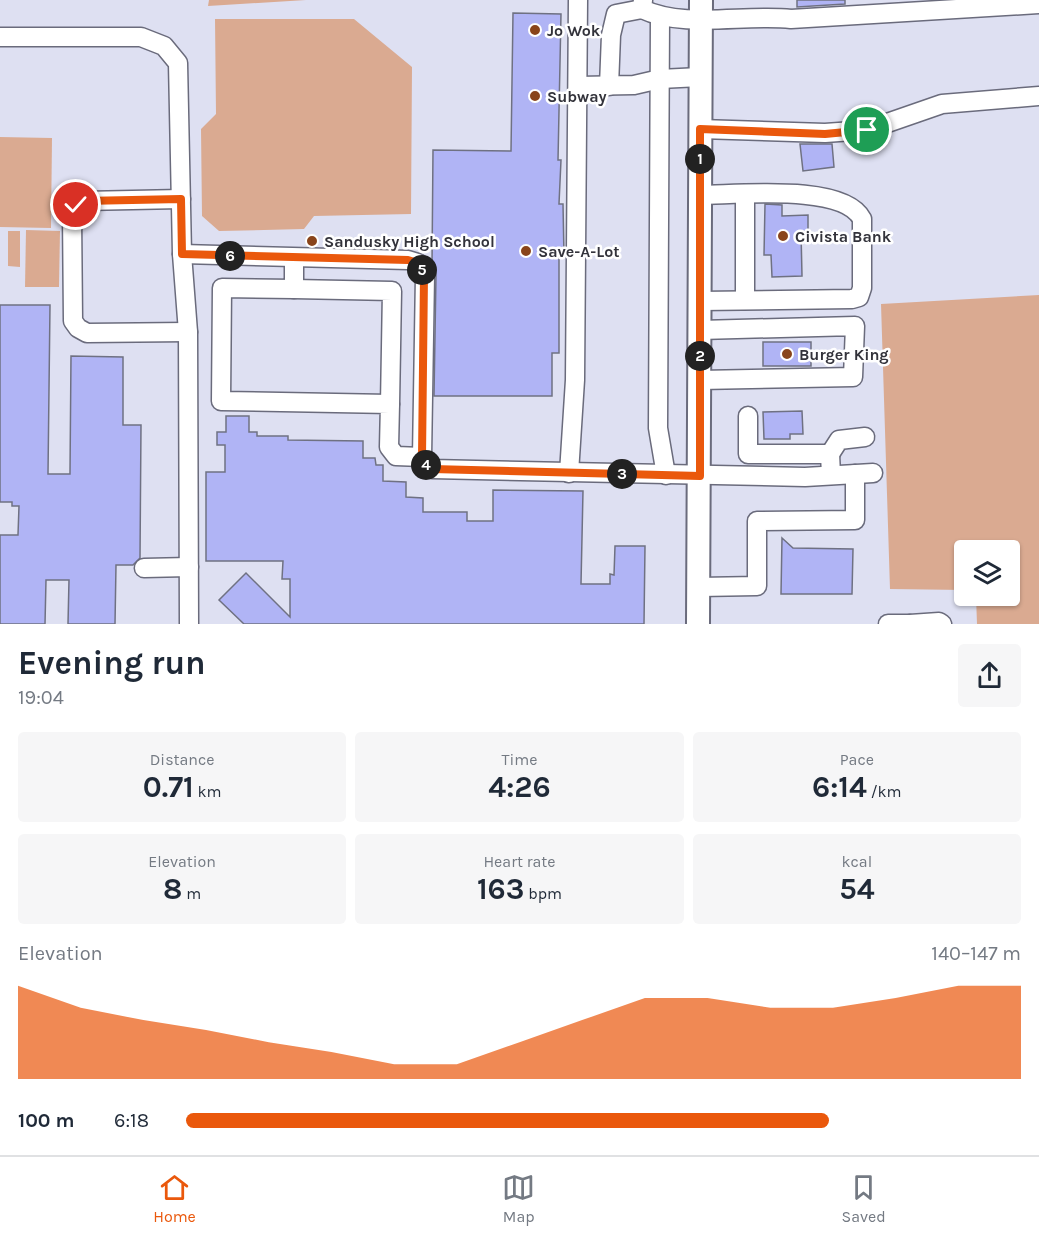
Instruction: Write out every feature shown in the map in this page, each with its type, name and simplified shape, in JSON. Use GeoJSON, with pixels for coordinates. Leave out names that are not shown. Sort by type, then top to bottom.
{"type":"FeatureCollection","features":[{"type":"Feature","properties":{"kind":"main road"},"geometry":{"type":"LineString","coordinates":[[699,624],[701,9]]}},
{"type":"Feature","properties":{"kind":"street"},"geometry":{"type":"LineString","coordinates":[[569,472],[575,380],[578,0]]}},
{"type":"Feature","properties":{"kind":"street"},"geometry":{"type":"LineString","coordinates":[[609,86],[611,34],[616,14],[642,4],[660,17],[701,9],[803,19],[1039,4]]}},
{"type":"Feature","properties":{"kind":"street"},"geometry":{"type":"LineString","coordinates":[[660,17],[657,428],[666,475]]}},
{"type":"Feature","properties":{"kind":"street"},"geometry":{"type":"LineString","coordinates":[[0,37],[141,37],[164,46],[178,63],[182,254],[188,332],[189,624]]}},
{"type":"Feature","properties":{"kind":"street"},"geometry":{"type":"LineString","coordinates":[[578,86],[634,85],[660,79],[700,77]]}},
{"type":"Feature","properties":{"kind":"street"},"geometry":{"type":"LineString","coordinates":[[700,129],[825,134],[856,131],[942,104],[1039,96]]}},
{"type":"Feature","properties":{"kind":"street"},"geometry":{"type":"LineString","coordinates":[[700,195],[802,194],[831,199],[858,211],[862,219],[862,288],[859,297],[700,301]]}},
{"type":"Feature","properties":{"kind":"street"},"geometry":{"type":"LineString","coordinates":[[745,195],[746,300]]}},
{"type":"Feature","properties":{"kind":"street"},"geometry":{"type":"LineString","coordinates":[[181,199],[83,201],[76,205],[72,214],[73,321],[78,328],[87,333],[188,332]]}},
{"type":"Feature","properties":{"kind":"street"},"geometry":{"type":"LineString","coordinates":[[182,254],[408,260],[418,263],[424,275],[427,463]]}},
{"type":"Feature","properties":{"kind":"street"},"geometry":{"type":"LineString","coordinates":[[294,258],[294,289]]}},
{"type":"Feature","properties":{"kind":"street"},"geometry":{"type":"LineString","coordinates":[[390,404],[221,401],[222,288],[392,291],[390,404],[389,447],[396,456],[427,463],[569,472],[700,476],[864,474],[855,520],[757,521],[757,586],[699,587]]}},
{"type":"Feature","properties":{"kind":"street"},"geometry":{"type":"LineString","coordinates":[[700,330],[855,326],[853,377],[700,380]]}},
{"type":"Feature","properties":{"kind":"street"},"geometry":{"type":"LineString","coordinates":[[748,416],[747,454],[830,454]]}},
{"type":"Feature","properties":{"kind":"street"},"geometry":{"type":"LineString","coordinates":[[831,475],[830,454],[839,440],[865,437]]}},
{"type":"Feature","properties":{"kind":"street"},"geometry":{"type":"LineString","coordinates":[[780,454],[780,476]]}},
{"type":"Feature","properties":{"kind":"street"},"geometry":{"type":"LineString","coordinates":[[144,568],[189,567]]}},
{"type":"Feature","properties":{"kind":"street"},"geometry":{"type":"LineString","coordinates":[[888,624],[939,622],[942,624]]}},
{"type":"Feature","properties":{"kind":"shaded area"},"geometry":{"type":"Polygon","coordinates":[[[209,0],[306,0],[208,6],[209,0]]]}},
{"type":"Feature","properties":{"kind":"shaded area"},"geometry":{"type":"Polygon","coordinates":[[[215,19],[354,19],[412,67],[411,214],[314,216],[304,229],[219,231],[202,216],[201,129],[216,114],[215,19]]]}},
{"type":"Feature","properties":{"kind":"shaded area"},"geometry":{"type":"Polygon","coordinates":[[[0,137],[52,138],[51,228],[0,227],[0,137]]]}},
{"type":"Feature","properties":{"kind":"shaded area"},"geometry":{"type":"Polygon","coordinates":[[[26,230],[60,231],[59,287],[25,287],[26,230]]]}},
{"type":"Feature","properties":{"kind":"shaded area"},"geometry":{"type":"Polygon","coordinates":[[[8,231],[20,231],[20,267],[8,266],[8,231]]]}},
{"type":"Feature","properties":{"kind":"shaded area"},"geometry":{"type":"Polygon","coordinates":[[[1039,295],[1039,624],[977,624],[976,606],[1020,606],[1020,540],[954,540],[954,590],[890,589],[881,304],[1039,295]]]}},
{"type":"Feature","properties":{"kind":"building"},"geometry":{"type":"Polygon","coordinates":[[[797,0],[845,0],[845,4],[797,7],[797,0]]]}},
{"type":"Feature","properties":{"kind":"building"},"geometry":{"type":"Polygon","coordinates":[[[513,13],[561,14],[558,160],[561,160],[559,204],[563,204],[564,256],[559,256],[559,353],[552,353],[552,396],[434,396],[436,275],[432,265],[433,150],[511,151],[513,13]]]}},
{"type":"Feature","properties":{"kind":"building"},"geometry":{"type":"Polygon","coordinates":[[[800,144],[832,144],[834,167],[803,171],[800,144]]]}},
{"type":"Feature","properties":{"kind":"building","name":"Civista Bank"},"geometry":{"type":"Polygon","coordinates":[[[765,204],[782,205],[782,216],[808,215],[808,231],[801,232],[802,276],[772,277],[771,255],[764,255],[765,204]]]}},
{"type":"Feature","properties":{"kind":"building"},"geometry":{"type":"Polygon","coordinates":[[[0,305],[50,305],[48,474],[70,474],[71,356],[123,357],[123,425],[141,425],[140,558],[133,565],[116,565],[115,624],[68,624],[69,580],[46,580],[45,624],[0,624],[0,535],[18,535],[19,506],[12,506],[12,502],[0,502],[0,305]]]}},
{"type":"Feature","properties":{"kind":"building","name":"Burger King"},"geometry":{"type":"Polygon","coordinates":[[[763,342],[811,342],[811,366],[763,366],[763,342]]]}},
{"type":"Feature","properties":{"kind":"building"},"geometry":{"type":"Polygon","coordinates":[[[802,411],[803,434],[790,434],[790,439],[764,439],[763,412],[802,411]]]}},
{"type":"Feature","properties":{"kind":"building"},"geometry":{"type":"Polygon","coordinates":[[[226,416],[249,416],[249,432],[257,432],[257,436],[288,436],[288,440],[363,441],[363,458],[375,458],[376,465],[383,465],[383,481],[406,482],[406,497],[423,498],[423,512],[467,512],[467,521],[493,521],[493,490],[583,491],[581,584],[610,584],[610,574],[614,575],[615,546],[645,546],[644,624],[244,624],[219,600],[246,573],[290,617],[290,579],[282,579],[283,561],[206,561],[206,472],[225,472],[225,445],[217,445],[217,432],[226,432],[226,416]]]}},
{"type":"Feature","properties":{"kind":"building"},"geometry":{"type":"Polygon","coordinates":[[[782,538],[793,548],[853,549],[852,594],[781,594],[782,538]]]}},
{"type":"Feature","properties":{"kind":"place","name":"Jo Wok"},"geometry":{"type":"Point","coordinates":[535,30]}},
{"type":"Feature","properties":{"kind":"place","name":"Subway"},"geometry":{"type":"Point","coordinates":[535,96]}},
{"type":"Feature","properties":{"kind":"place","name":"Civista Bank"},"geometry":{"type":"Point","coordinates":[783,236]}},
{"type":"Feature","properties":{"kind":"place","name":"Sandusky High School"},"geometry":{"type":"Point","coordinates":[312,241]}},
{"type":"Feature","properties":{"kind":"place","name":"Save-A-Lot"},"geometry":{"type":"Point","coordinates":[526,251]}},
{"type":"Feature","properties":{"kind":"place","name":"Burger King"},"geometry":{"type":"Point","coordinates":[787,354]}},
{"type":"Feature","properties":{"kind":"route"},"geometry":{"type":"LineString","coordinates":[[76,205],[83,201],[181,199],[182,254],[408,260],[418,263],[424,275],[422,457],[426,465],[432,469],[700,476],[700,129],[825,134],[867,130]]}}]}
